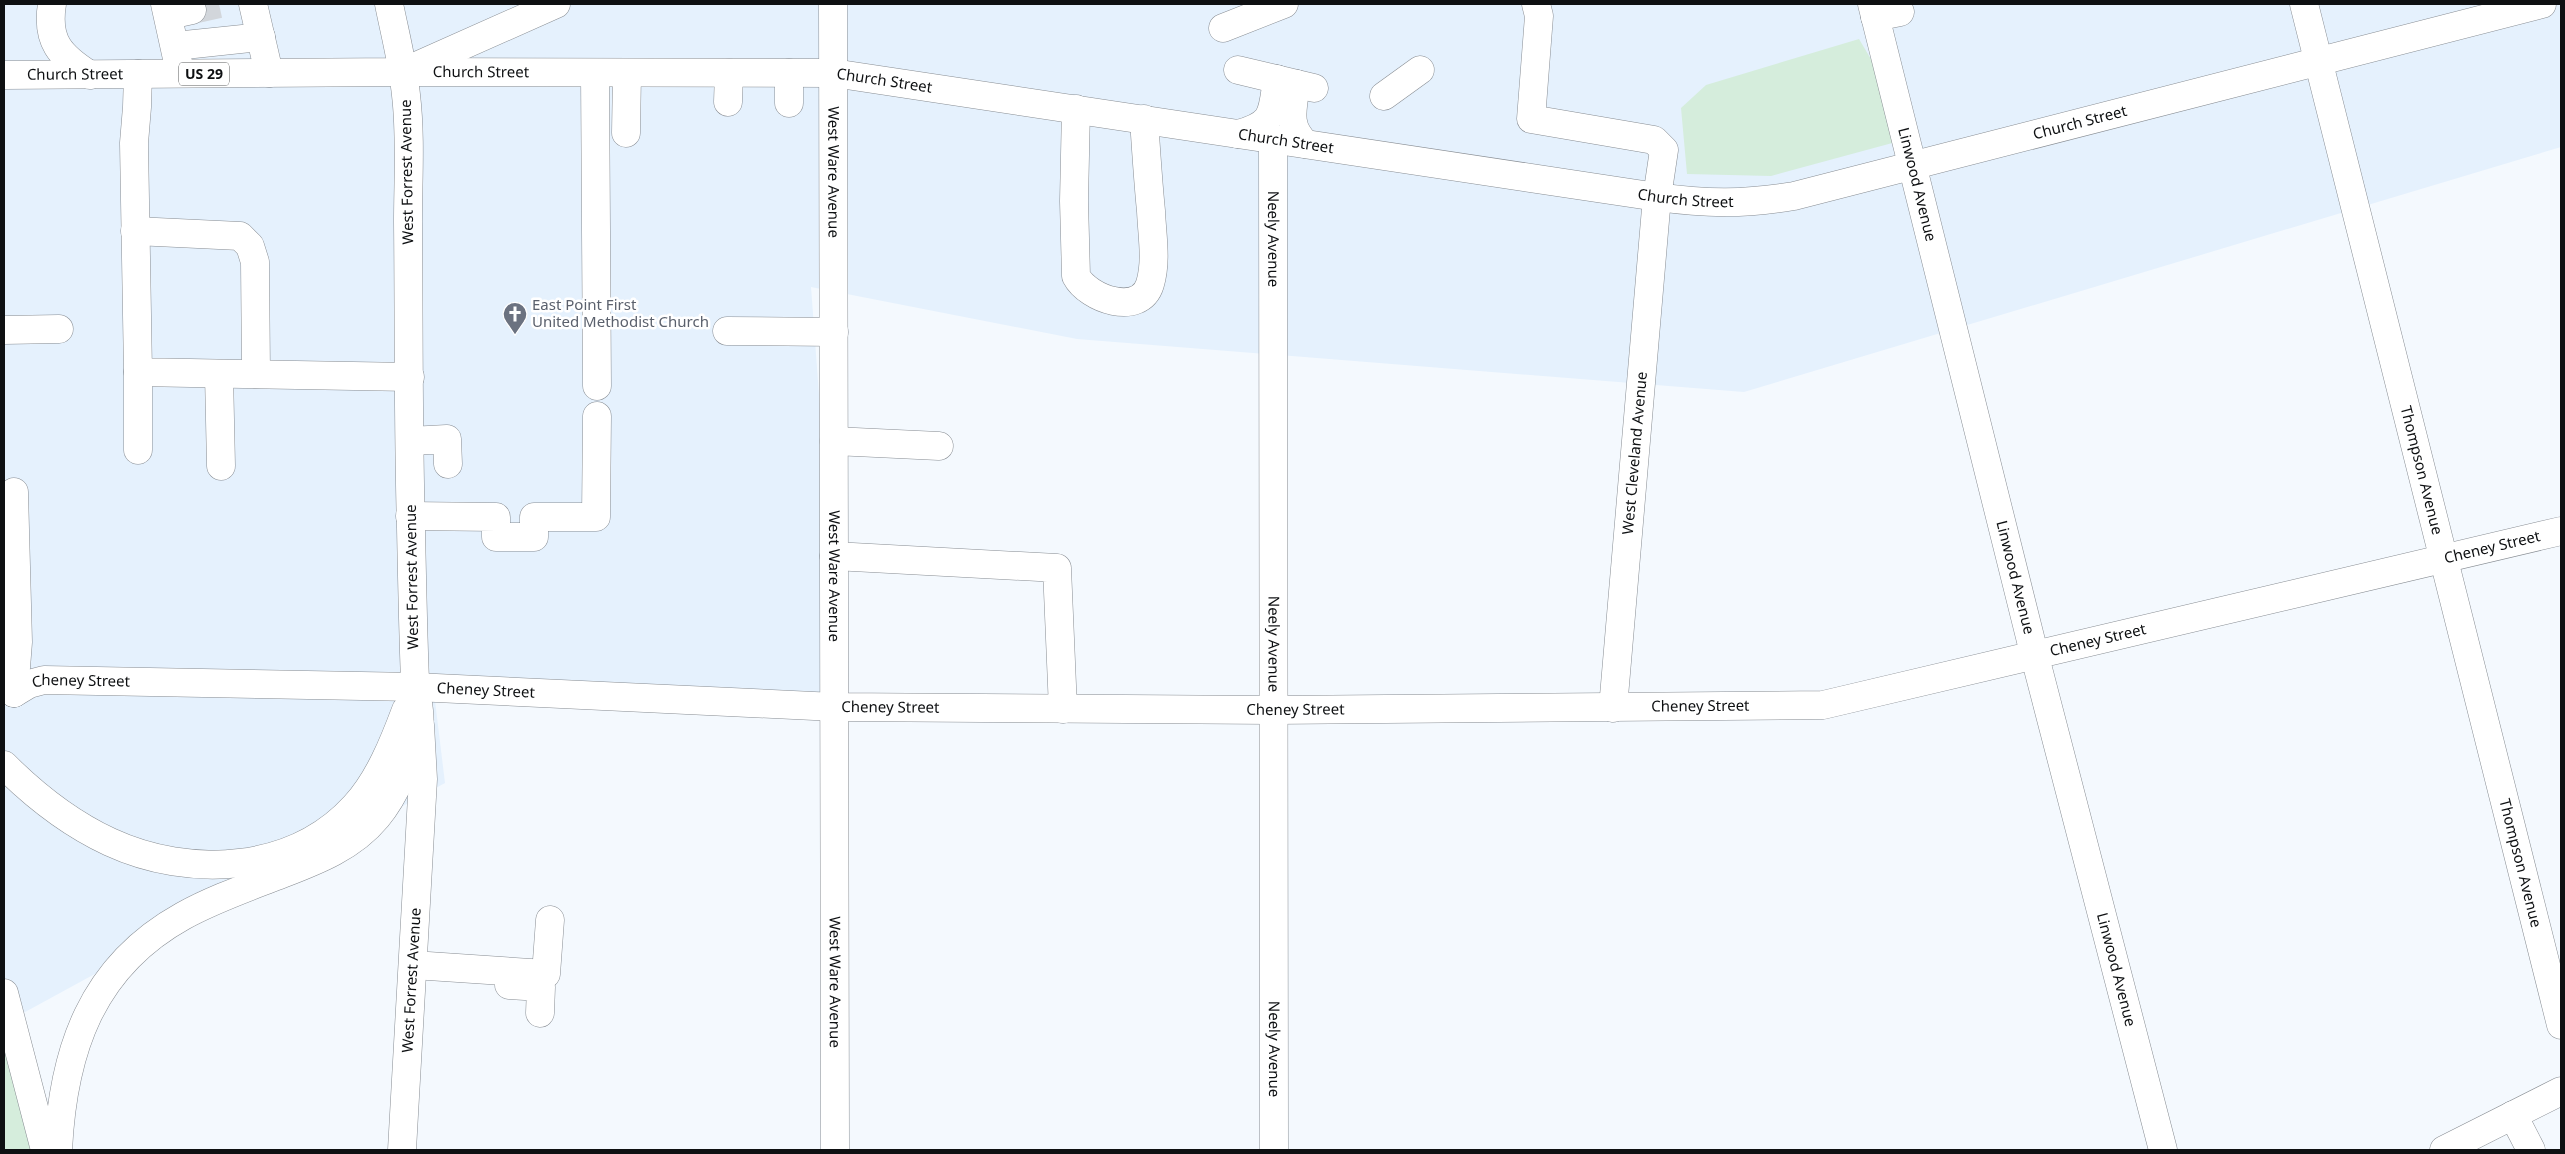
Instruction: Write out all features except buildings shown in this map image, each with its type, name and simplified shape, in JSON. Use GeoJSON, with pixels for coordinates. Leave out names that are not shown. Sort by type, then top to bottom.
{"type":"FeatureCollection","features":[{"type":"Feature","properties":{"kind":"street"},"geometry":{"type":"LineString","coordinates":[[52,4],[49,20],[54,41],[66,60],[90,74]]}},
{"type":"Feature","properties":{"kind":"street"},"geometry":{"type":"LineString","coordinates":[[253,4],[269,74]]}},
{"type":"Feature","properties":{"kind":"street","name":"West Forrest Avenue"},"geometry":{"type":"LineString","coordinates":[[389,4],[404,72],[407,99],[410,516],[415,687],[420,723],[423,778],[402,1150]]}},
{"type":"Feature","properties":{"kind":"street","name":"US 29"},"geometry":{"type":"LineString","coordinates":[[404,72],[556,4]]}},
{"type":"Feature","properties":{"kind":"street","name":"West Ware Avenue"},"geometry":{"type":"LineString","coordinates":[[833,4],[835,1150]]}},
{"type":"Feature","properties":{"kind":"street"},"geometry":{"type":"LineString","coordinates":[[1224,28],[1284,4]]}},
{"type":"Feature","properties":{"kind":"street","name":"West Cleveland Avenue"},"geometry":{"type":"LineString","coordinates":[[1536,4],[1539,16],[1531,119],[1654,140],[1664,150],[1657,197],[1612,708]]}},
{"type":"Feature","properties":{"kind":"street","name":"Thompson Avenue"},"geometry":{"type":"LineString","coordinates":[[2304,4],[2561,1025]]}},
{"type":"Feature","properties":{"kind":"street","name":"Church Street"},"geometry":{"type":"LineString","coordinates":[[4,75],[404,72],[833,73],[1706,204],[1751,203],[1794,196],[1911,166],[2023,126],[2318,61],[2542,4]]}},
{"type":"Feature","properties":{"kind":"street"},"geometry":{"type":"LineString","coordinates":[[175,10],[175,46],[180,75]]}},
{"type":"Feature","properties":{"kind":"street","name":"Linwood Avenue"},"geometry":{"type":"LineString","coordinates":[[1883,11],[1911,166],[2035,657],[2163,1150]]}},
{"type":"Feature","properties":{"kind":"street"},"geometry":{"type":"LineString","coordinates":[[175,46],[261,38]]}},
{"type":"Feature","properties":{"kind":"street"},"geometry":{"type":"LineString","coordinates":[[1238,70],[1296,84]]}},
{"type":"Feature","properties":{"kind":"street"},"geometry":{"type":"LineString","coordinates":[[1384,96],[1420,70]]}},
{"type":"Feature","properties":{"kind":"street"},"geometry":{"type":"LineString","coordinates":[[595,73],[597,386]]}},
{"type":"Feature","properties":{"kind":"street"},"geometry":{"type":"LineString","coordinates":[[626,133],[627,73]]}},
{"type":"Feature","properties":{"kind":"street"},"geometry":{"type":"LineString","coordinates":[[728,102],[729,73]]}},
{"type":"Feature","properties":{"kind":"street"},"geometry":{"type":"LineString","coordinates":[[789,73],[789,103]]}},
{"type":"Feature","properties":{"kind":"street"},"geometry":{"type":"LineString","coordinates":[[138,74],[138,108],[134,143],[138,450]]}},
{"type":"Feature","properties":{"kind":"street"},"geometry":{"type":"LineString","coordinates":[[1238,134],[1264,124],[1296,84]]}},
{"type":"Feature","properties":{"kind":"street"},"geometry":{"type":"LineString","coordinates":[[1296,84],[1291,118],[1292,126],[1298,137],[1306,144]]}},
{"type":"Feature","properties":{"kind":"street"},"geometry":{"type":"LineString","coordinates":[[1076,109],[1074,202],[1076,276],[1089,293],[1119,303],[1144,295],[1150,284],[1154,253],[1144,119]]}},
{"type":"Feature","properties":{"kind":"street","name":"Neely Avenue"},"geometry":{"type":"LineString","coordinates":[[1273,139],[1274,1150]]}},
{"type":"Feature","properties":{"kind":"street"},"geometry":{"type":"LineString","coordinates":[[135,231],[240,236],[250,246],[255,262],[256,374]]}},
{"type":"Feature","properties":{"kind":"street"},"geometry":{"type":"LineString","coordinates":[[4,330],[59,329]]}},
{"type":"Feature","properties":{"kind":"street"},"geometry":{"type":"LineString","coordinates":[[727,331],[834,332]]}},
{"type":"Feature","properties":{"kind":"street"},"geometry":{"type":"LineString","coordinates":[[138,372],[410,377]]}},
{"type":"Feature","properties":{"kind":"street"},"geometry":{"type":"LineString","coordinates":[[219,374],[221,466]]}},
{"type":"Feature","properties":{"kind":"street"},"geometry":{"type":"LineString","coordinates":[[410,516],[496,518],[496,537],[534,537],[534,517],[596,518],[597,416]]}},
{"type":"Feature","properties":{"kind":"street"},"geometry":{"type":"LineString","coordinates":[[410,441],[448,439],[448,464]]}},
{"type":"Feature","properties":{"kind":"street"},"geometry":{"type":"LineString","coordinates":[[834,441],[939,446]]}},
{"type":"Feature","properties":{"kind":"street","name":"Cheney Street"},"geometry":{"type":"LineString","coordinates":[[14,492],[18,642],[14,693],[29,684],[44,680],[415,687],[465,679],[586,684],[834,707],[1274,710],[1823,705],[2035,657],[2561,531]]}},
{"type":"Feature","properties":{"kind":"street"},"geometry":{"type":"LineString","coordinates":[[834,556],[1057,568],[1063,709]]}},
{"type":"Feature","properties":{"kind":"street"},"geometry":{"type":"LineString","coordinates":[[4,764],[49,806],[111,843],[143,853],[187,863],[233,865],[261,860],[301,847],[331,829],[357,804],[368,790],[396,738],[415,687]]}},
{"type":"Feature","properties":{"kind":"street"},"geometry":{"type":"LineString","coordinates":[[58,1150],[60,1115],[67,1074],[77,1039],[94,1002],[110,977],[131,953],[157,932],[184,915],[242,889],[310,864],[335,851],[361,833],[376,818],[388,800],[405,766],[420,723]]}},
{"type":"Feature","properties":{"kind":"street"},"geometry":{"type":"LineString","coordinates":[[413,972],[546,974],[550,920]]}},
{"type":"Feature","properties":{"kind":"street"},"geometry":{"type":"LineString","coordinates":[[413,972],[541,987],[540,1013]]}},
{"type":"Feature","properties":{"kind":"street"},"geometry":{"type":"LineString","coordinates":[[4,993],[44,1150]]}},
{"type":"Feature","properties":{"kind":"street"},"geometry":{"type":"LineString","coordinates":[[2444,1150],[2561,1091]]}},
{"type":"Feature","properties":{"kind":"street"},"geometry":{"type":"LineString","coordinates":[[2513,1115],[2531,1150]]}},
{"type":"Feature","properties":{"kind":"shaded area"},"geometry":{"type":"Polygon","coordinates":[[[4,4],[2561,4],[2561,147],[1744,392],[1077,339],[811,287],[842,705],[432,676],[445,783],[5,1023],[4,4]]]}},
{"type":"Feature","properties":{"kind":"green space"},"geometry":{"type":"Polygon","coordinates":[[[1859,39],[1881,76],[1896,142],[1771,176],[1687,174],[1681,108],[1706,85],[1859,39]]]}},
{"type":"Feature","properties":{"kind":"green space"},"geometry":{"type":"Polygon","coordinates":[[[4,1023],[33,1150],[4,1150],[4,1023]]]}},
{"type":"Feature","properties":{"kind":"tunnel"},"geometry":{"type":"LineString","coordinates":[[192,10],[219,4]]}},
{"type":"Feature","properties":{"kind":"place","name":"East Point First United Methodist Church"},"geometry":{"type":"Point","coordinates":[515,335]}}]}
